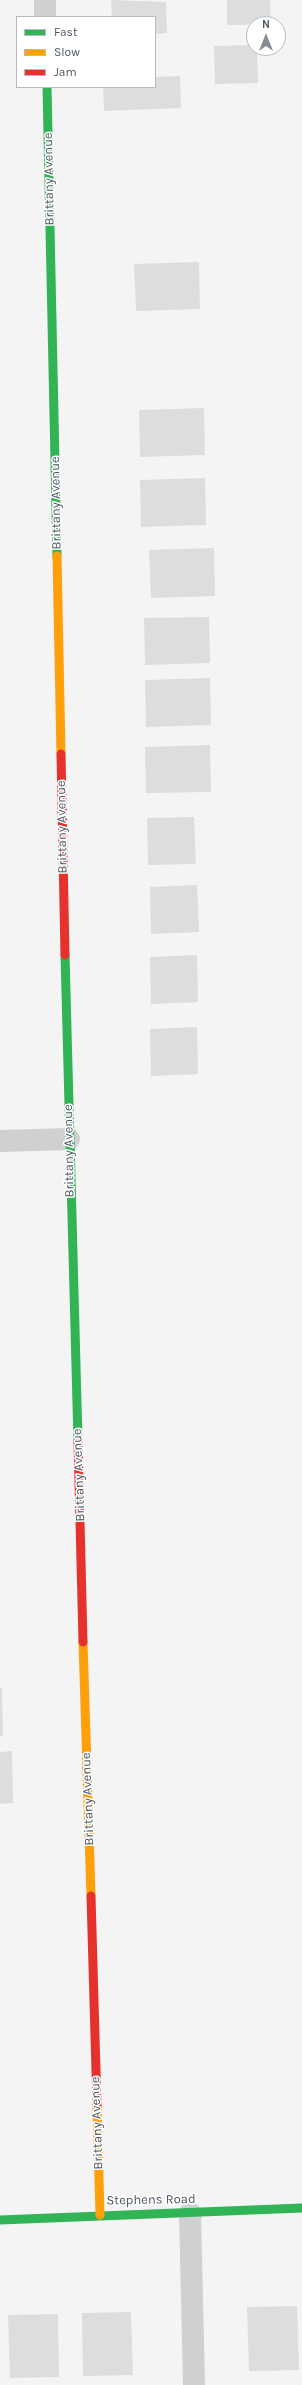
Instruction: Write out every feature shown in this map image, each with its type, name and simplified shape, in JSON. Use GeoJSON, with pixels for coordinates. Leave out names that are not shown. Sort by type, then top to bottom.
{"type":"FeatureCollection","features":[{"type":"Feature","properties":{"kind":"street"},"geometry":{"type":"LineString","coordinates":[[45,0],[45,16]]}},
{"type":"Feature","properties":{"kind":"street","name":"Brittany Avenue"},"geometry":{"type":"LineString","coordinates":[[47,88],[69,1139],[100,2215]]}},
{"type":"Feature","properties":{"kind":"street"},"geometry":{"type":"LineString","coordinates":[[0,1142],[69,1139]]}},
{"type":"Feature","properties":{"kind":"street","name":"Stephens Road"},"geometry":{"type":"LineString","coordinates":[[0,2220],[302,2208]]}},
{"type":"Feature","properties":{"kind":"street"},"geometry":{"type":"LineString","coordinates":[[190,2213],[194,2385]]}},
{"type":"Feature","properties":{"kind":"building"},"geometry":{"type":"Polygon","coordinates":[[[111,0],[166,2],[167,33],[156,34],[156,16],[112,16],[111,0]]]}},
{"type":"Feature","properties":{"kind":"building"},"geometry":{"type":"Polygon","coordinates":[[[227,0],[270,0],[271,16],[246,16],[246,25],[227,25],[227,0]]]}},
{"type":"Feature","properties":{"kind":"building"},"geometry":{"type":"Polygon","coordinates":[[[246,45],[246,56],[257,56],[258,83],[215,84],[214,46],[246,45]]]}},
{"type":"Feature","properties":{"kind":"building"},"geometry":{"type":"Polygon","coordinates":[[[180,76],[181,108],[104,111],[103,88],[156,88],[156,77],[180,76]]]}},
{"type":"Feature","properties":{"kind":"building"},"geometry":{"type":"Polygon","coordinates":[[[199,262],[200,309],[136,311],[134,264],[199,262]]]}},
{"type":"Feature","properties":{"kind":"building"},"geometry":{"type":"Polygon","coordinates":[[[204,408],[205,455],[140,457],[139,410],[204,408]]]}},
{"type":"Feature","properties":{"kind":"building"},"geometry":{"type":"Polygon","coordinates":[[[205,478],[206,525],[141,527],[140,480],[205,478]]]}},
{"type":"Feature","properties":{"kind":"building"},"geometry":{"type":"Polygon","coordinates":[[[214,548],[215,596],[151,598],[149,550],[214,548]]]}},
{"type":"Feature","properties":{"kind":"building"},"geometry":{"type":"Polygon","coordinates":[[[209,617],[210,663],[145,665],[144,618],[209,617]]]}},
{"type":"Feature","properties":{"kind":"building"},"geometry":{"type":"Polygon","coordinates":[[[210,678],[211,725],[146,727],[145,680],[210,678]]]}},
{"type":"Feature","properties":{"kind":"building"},"geometry":{"type":"Polygon","coordinates":[[[210,745],[211,792],[146,793],[145,747],[210,745]]]}},
{"type":"Feature","properties":{"kind":"building"},"geometry":{"type":"Polygon","coordinates":[[[194,817],[196,864],[148,865],[147,818],[194,817]]]}},
{"type":"Feature","properties":{"kind":"building"},"geometry":{"type":"Polygon","coordinates":[[[197,885],[199,932],[151,934],[150,887],[197,885]]]}},
{"type":"Feature","properties":{"kind":"building"},"geometry":{"type":"Polygon","coordinates":[[[197,955],[198,1002],[151,1004],[150,957],[197,955]]]}},
{"type":"Feature","properties":{"kind":"building"},"geometry":{"type":"Polygon","coordinates":[[[197,1027],[198,1074],[151,1076],[150,1029],[197,1027]]]}},
{"type":"Feature","properties":{"kind":"building"},"geometry":{"type":"Polygon","coordinates":[[[0,1688],[2,1688],[3,1735],[0,1736],[0,1688]]]}},
{"type":"Feature","properties":{"kind":"building"},"geometry":{"type":"Polygon","coordinates":[[[12,1751],[13,1803],[0,1804],[0,1752],[12,1751]]]}},
{"type":"Feature","properties":{"kind":"building"},"geometry":{"type":"Polygon","coordinates":[[[297,2306],[299,2370],[249,2371],[247,2307],[297,2306]]]}},
{"type":"Feature","properties":{"kind":"building"},"geometry":{"type":"Polygon","coordinates":[[[131,2312],[133,2375],[83,2376],[82,2313],[131,2312]]]}},
{"type":"Feature","properties":{"kind":"building"},"geometry":{"type":"Polygon","coordinates":[[[58,2314],[59,2377],[10,2378],[8,2315],[58,2314]]]}},
{"type":"Feature","properties":{"kind":"traffic: fast"},"geometry":{"type":"LineString","coordinates":[[47,88],[57,556]]}},
{"type":"Feature","properties":{"kind":"traffic: fast"},"geometry":{"type":"LineString","coordinates":[[65,955],[78,1441]]}},
{"type":"Feature","properties":{"kind":"traffic: fast"},"geometry":{"type":"LineString","coordinates":[[0,2220],[302,2208]]}},
{"type":"Feature","properties":{"kind":"traffic: slow"},"geometry":{"type":"LineString","coordinates":[[57,556],[61,754]]}},
{"type":"Feature","properties":{"kind":"traffic: slow"},"geometry":{"type":"LineString","coordinates":[[83,1642],[91,1896]]}},
{"type":"Feature","properties":{"kind":"traffic: slow"},"geometry":{"type":"LineString","coordinates":[[97,2106],[100,2215]]}},
{"type":"Feature","properties":{"kind":"traffic: jam"},"geometry":{"type":"LineString","coordinates":[[61,754],[65,955]]}},
{"type":"Feature","properties":{"kind":"traffic: jam"},"geometry":{"type":"LineString","coordinates":[[78,1441],[83,1642]]}},
{"type":"Feature","properties":{"kind":"traffic: jam"},"geometry":{"type":"LineString","coordinates":[[91,1896],[97,2106]]}}]}
